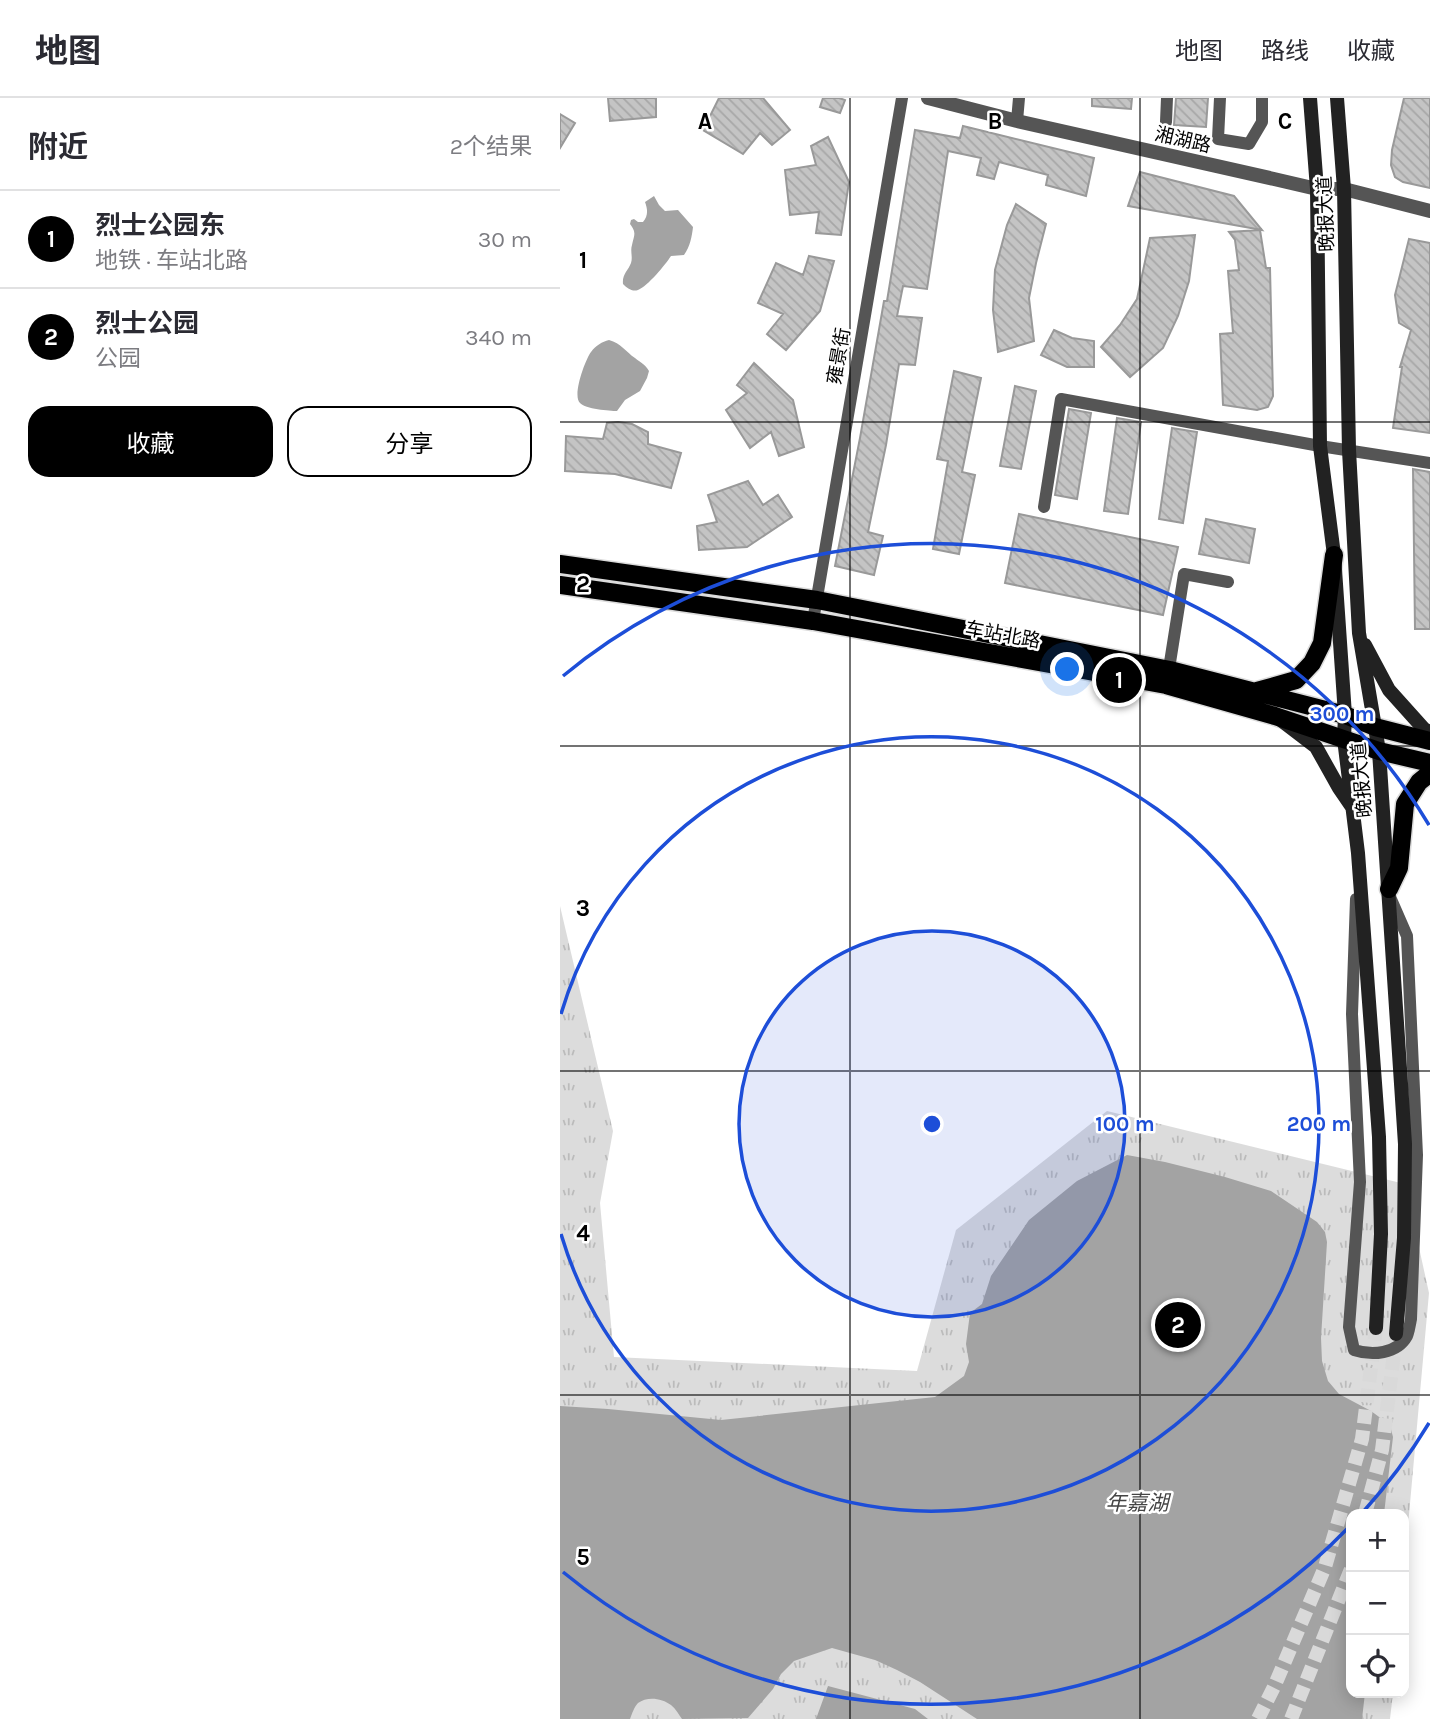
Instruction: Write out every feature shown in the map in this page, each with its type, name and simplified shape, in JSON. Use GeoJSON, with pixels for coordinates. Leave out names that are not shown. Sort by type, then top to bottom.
{"type":"FeatureCollection","features":[{"type":"Feature","properties":{"kind":"main road","name":"晚报大道"},"geometry":{"type":"LineString","coordinates":[[1310,98],[1317,188],[1320,446],[1334,555],[1345,715],[1344,739],[1358,853],[1379,1137],[1381,1234],[1376,1328]]}},
{"type":"Feature","properties":{"kind":"main road","name":"晚报大道"},"geometry":{"type":"LineString","coordinates":[[1337,98],[1344,189],[1349,450],[1359,633],[1379,751],[1405,1144],[1404,1238],[1396,1334]]}},
{"type":"Feature","properties":{"kind":"main road"},"geometry":{"type":"LineString","coordinates":[[1255,691],[1296,680],[1312,663],[1322,643],[1334,555]]}},
{"type":"Feature","properties":{"kind":"main road","name":"车站北路"},"geometry":{"type":"LineString","coordinates":[[560,564],[817,600],[1168,677],[1379,751],[1430,763]]}},
{"type":"Feature","properties":{"kind":"main road","name":"车站北路"},"geometry":{"type":"LineString","coordinates":[[560,585],[813,621],[1255,691],[1430,741]]}},
{"type":"Feature","properties":{"kind":"main road"},"geometry":{"type":"LineString","coordinates":[[1359,633],[1389,690],[1424,729],[1430,732]]}},
{"type":"Feature","properties":{"kind":"main road"},"geometry":{"type":"LineString","coordinates":[[1275,716],[1316,747],[1354,810]]}},
{"type":"Feature","properties":{"kind":"main road"},"geometry":{"type":"LineString","coordinates":[[1389,892],[1399,868],[1405,804],[1419,782],[1430,773]]}},
{"type":"Feature","properties":{"kind":"street","name":"雍景街"},"geometry":{"type":"LineString","coordinates":[[813,621],[902,98]]}},
{"type":"Feature","properties":{"kind":"street","name":"湘湖路"},"geometry":{"type":"LineString","coordinates":[[928,98],[1017,121],[1317,188],[1344,189],[1430,211]]}},
{"type":"Feature","properties":{"kind":"street"},"geometry":{"type":"LineString","coordinates":[[1017,121],[1019,98]]}},
{"type":"Feature","properties":{"kind":"street"},"geometry":{"type":"LineString","coordinates":[[1166,122],[1167,98]]}},
{"type":"Feature","properties":{"kind":"street"},"geometry":{"type":"LineString","coordinates":[[1220,98],[1218,139],[1250,144],[1262,122],[1262,98]]}},
{"type":"Feature","properties":{"kind":"street"},"geometry":{"type":"LineString","coordinates":[[1044,507],[1061,399],[1430,463]]}},
{"type":"Feature","properties":{"kind":"street"},"geometry":{"type":"LineString","coordinates":[[1168,677],[1184,574],[1228,582]]}},
{"type":"Feature","properties":{"kind":"street"},"geometry":{"type":"LineString","coordinates":[[1358,853],[1352,1014],[1360,1182],[1349,1327],[1354,1350],[1361,1352],[1382,1352],[1398,1347],[1407,1335],[1413,1304],[1417,1154],[1407,936],[1389,892]]}},
{"type":"Feature","properties":{"kind":"green space","name":"年嘉湖"},"geometry":{"type":"Polygon","coordinates":[[[560,906],[613,1131],[600,1203],[614,1357],[917,1371],[956,1230],[1107,1111],[1405,1184],[1429,1293],[1409,1515],[1409,1509],[1346,1509],[1346,1698],[1392,1698],[1390,1719],[560,1719],[560,906]]]}},
{"type":"Feature","properties":{"kind":"water"},"geometry":{"type":"Polygon","coordinates":[[[654,196],[665,211],[678,210],[693,227],[691,238],[684,255],[671,256],[647,284],[638,290],[632,290],[623,284],[624,275],[632,261],[634,230],[630,224],[634,219],[643,222],[647,213],[645,202],[654,196]]]}},
{"type":"Feature","properties":{"kind":"water"},"geometry":{"type":"Polygon","coordinates":[[[609,340],[620,345],[649,371],[640,391],[625,400],[617,411],[587,407],[580,403],[577,393],[588,356],[597,346],[609,340]]]}},
{"type":"Feature","properties":{"kind":"water","name":"年嘉湖"},"geometry":{"type":"Polygon","coordinates":[[[1127,1155],[1165,1162],[1271,1191],[1317,1222],[1325,1232],[1327,1242],[1321,1338],[1322,1361],[1328,1381],[1339,1394],[1390,1425],[1393,1437],[1385,1509],[1346,1509],[1346,1698],[1364,1698],[1362,1719],[977,1719],[897,1670],[875,1660],[832,1648],[794,1661],[748,1718],[682,1719],[667,1703],[650,1699],[638,1703],[630,1719],[560,1719],[560,1406],[721,1420],[935,1397],[964,1376],[969,1362],[966,1344],[970,1313],[982,1304],[991,1276],[1029,1220],[1077,1181],[1127,1155]]]}},
{"type":"Feature","properties":{"kind":"water"},"geometry":{"type":"Polygon","coordinates":[[[828,1686],[915,1709],[928,1719],[816,1719],[828,1686]]]}},
{"type":"Feature","properties":{"kind":"building"},"geometry":{"type":"Polygon","coordinates":[[[608,98],[656,98],[656,117],[610,121],[608,98]]]}},
{"type":"Feature","properties":{"kind":"building"},"geometry":{"type":"Polygon","coordinates":[[[719,98],[763,98],[790,130],[772,145],[760,133],[743,154],[703,130],[719,98]]]}},
{"type":"Feature","properties":{"kind":"building"},"geometry":{"type":"Polygon","coordinates":[[[823,98],[845,100],[840,113],[820,107],[823,98]]]}},
{"type":"Feature","properties":{"kind":"building"},"geometry":{"type":"Polygon","coordinates":[[[1092,98],[1132,98],[1131,109],[1092,106],[1092,98]]]}},
{"type":"Feature","properties":{"kind":"building"},"geometry":{"type":"Polygon","coordinates":[[[1176,98],[1208,98],[1206,127],[1174,125],[1176,98]]]}},
{"type":"Feature","properties":{"kind":"building"},"geometry":{"type":"Polygon","coordinates":[[[1404,98],[1430,98],[1430,188],[1403,182],[1395,177],[1391,165],[1404,98]]]}},
{"type":"Feature","properties":{"kind":"building"},"geometry":{"type":"Polygon","coordinates":[[[560,114],[575,123],[560,148],[560,114]]]}},
{"type":"Feature","properties":{"kind":"building"},"geometry":{"type":"Polygon","coordinates":[[[963,126],[1094,158],[1086,196],[1046,185],[1048,175],[999,162],[994,179],[977,175],[981,158],[948,151],[927,289],[903,286],[897,316],[922,318],[915,365],[899,364],[868,532],[883,536],[874,575],[835,566],[884,301],[887,301],[915,130],[960,138],[963,126]]]}},
{"type":"Feature","properties":{"kind":"building"},"geometry":{"type":"Polygon","coordinates":[[[828,137],[849,182],[841,235],[816,233],[819,212],[790,215],[785,170],[816,165],[811,146],[828,137]]]}},
{"type":"Feature","properties":{"kind":"building"},"geometry":{"type":"Polygon","coordinates":[[[1140,172],[1234,196],[1262,230],[1128,206],[1140,172]]]}},
{"type":"Feature","properties":{"kind":"building"},"geometry":{"type":"Polygon","coordinates":[[[1016,204],[1046,224],[1029,298],[1034,341],[998,352],[993,310],[995,270],[1007,225],[1016,204]]]}},
{"type":"Feature","properties":{"kind":"building"},"geometry":{"type":"Polygon","coordinates":[[[1260,230],[1266,268],[1270,268],[1273,396],[1268,407],[1257,410],[1223,405],[1220,334],[1233,333],[1228,271],[1239,270],[1235,240],[1229,232],[1260,230]]]}},
{"type":"Feature","properties":{"kind":"building"},"geometry":{"type":"Polygon","coordinates":[[[1195,235],[1189,281],[1178,316],[1163,348],[1130,377],[1101,347],[1137,299],[1150,238],[1195,235]]]}},
{"type":"Feature","properties":{"kind":"building"},"geometry":{"type":"Polygon","coordinates":[[[1409,239],[1430,243],[1430,433],[1393,428],[1400,367],[1411,330],[1399,323],[1395,295],[1409,239]]]}},
{"type":"Feature","properties":{"kind":"building"},"geometry":{"type":"Polygon","coordinates":[[[809,256],[834,261],[820,311],[786,350],[767,334],[783,314],[758,303],[776,263],[803,275],[809,256]]]}},
{"type":"Feature","properties":{"kind":"building"},"geometry":{"type":"Polygon","coordinates":[[[1054,330],[1072,338],[1094,341],[1094,367],[1067,367],[1041,355],[1054,330]]]}},
{"type":"Feature","properties":{"kind":"building"},"geometry":{"type":"Polygon","coordinates":[[[754,363],[793,400],[804,447],[779,456],[771,432],[750,448],[726,410],[747,393],[737,385],[754,363]]]}},
{"type":"Feature","properties":{"kind":"building"},"geometry":{"type":"Polygon","coordinates":[[[954,371],[981,378],[962,472],[975,475],[959,554],[933,549],[948,461],[937,459],[954,371]]]}},
{"type":"Feature","properties":{"kind":"building"},"geometry":{"type":"Polygon","coordinates":[[[1015,386],[1036,391],[1021,469],[1000,466],[1015,386]]]}},
{"type":"Feature","properties":{"kind":"building"},"geometry":{"type":"Polygon","coordinates":[[[1069,409],[1091,413],[1077,499],[1055,495],[1069,409]]]}},
{"type":"Feature","properties":{"kind":"building"},"geometry":{"type":"Polygon","coordinates":[[[1117,418],[1141,422],[1128,514],[1104,511],[1117,418]]]}},
{"type":"Feature","properties":{"kind":"building"},"geometry":{"type":"Polygon","coordinates":[[[607,423],[632,424],[648,432],[648,444],[681,453],[671,488],[615,474],[565,471],[566,436],[603,439],[607,423]]]}},
{"type":"Feature","properties":{"kind":"building"},"geometry":{"type":"Polygon","coordinates":[[[1172,428],[1197,432],[1183,523],[1159,519],[1172,428]]]}},
{"type":"Feature","properties":{"kind":"building"},"geometry":{"type":"Polygon","coordinates":[[[1413,469],[1430,472],[1430,629],[1415,629],[1413,469]]]}},
{"type":"Feature","properties":{"kind":"building"},"geometry":{"type":"Polygon","coordinates":[[[748,481],[763,505],[778,495],[792,517],[747,547],[699,550],[697,526],[717,522],[708,495],[748,481]]]}},
{"type":"Feature","properties":{"kind":"building"},"geometry":{"type":"Polygon","coordinates":[[[1019,514],[1178,547],[1163,615],[1005,583],[1019,514]]]}},
{"type":"Feature","properties":{"kind":"building"},"geometry":{"type":"Polygon","coordinates":[[[1206,519],[1255,529],[1249,563],[1199,554],[1206,519]]]}},
{"type":"Feature","properties":{"kind":"tunnel"},"geometry":{"type":"LineString","coordinates":[[1258,1719],[1325,1567],[1362,1439],[1376,1328]]}},
{"type":"Feature","properties":{"kind":"tunnel"},"geometry":{"type":"LineString","coordinates":[[1366,1509],[1382,1450],[1396,1337]]}},
{"type":"Feature","properties":{"kind":"tunnel"},"geometry":{"type":"LineString","coordinates":[[1291,1719],[1350,1572]]}},
{"type":"Feature","properties":{"kind":"place","name":"烈士公园东"},"geometry":{"type":"Point","coordinates":[1119,680]}},
{"type":"Feature","properties":{"kind":"place","name":"烈士公园"},"geometry":{"type":"Point","coordinates":[1178,1325]}}]}
